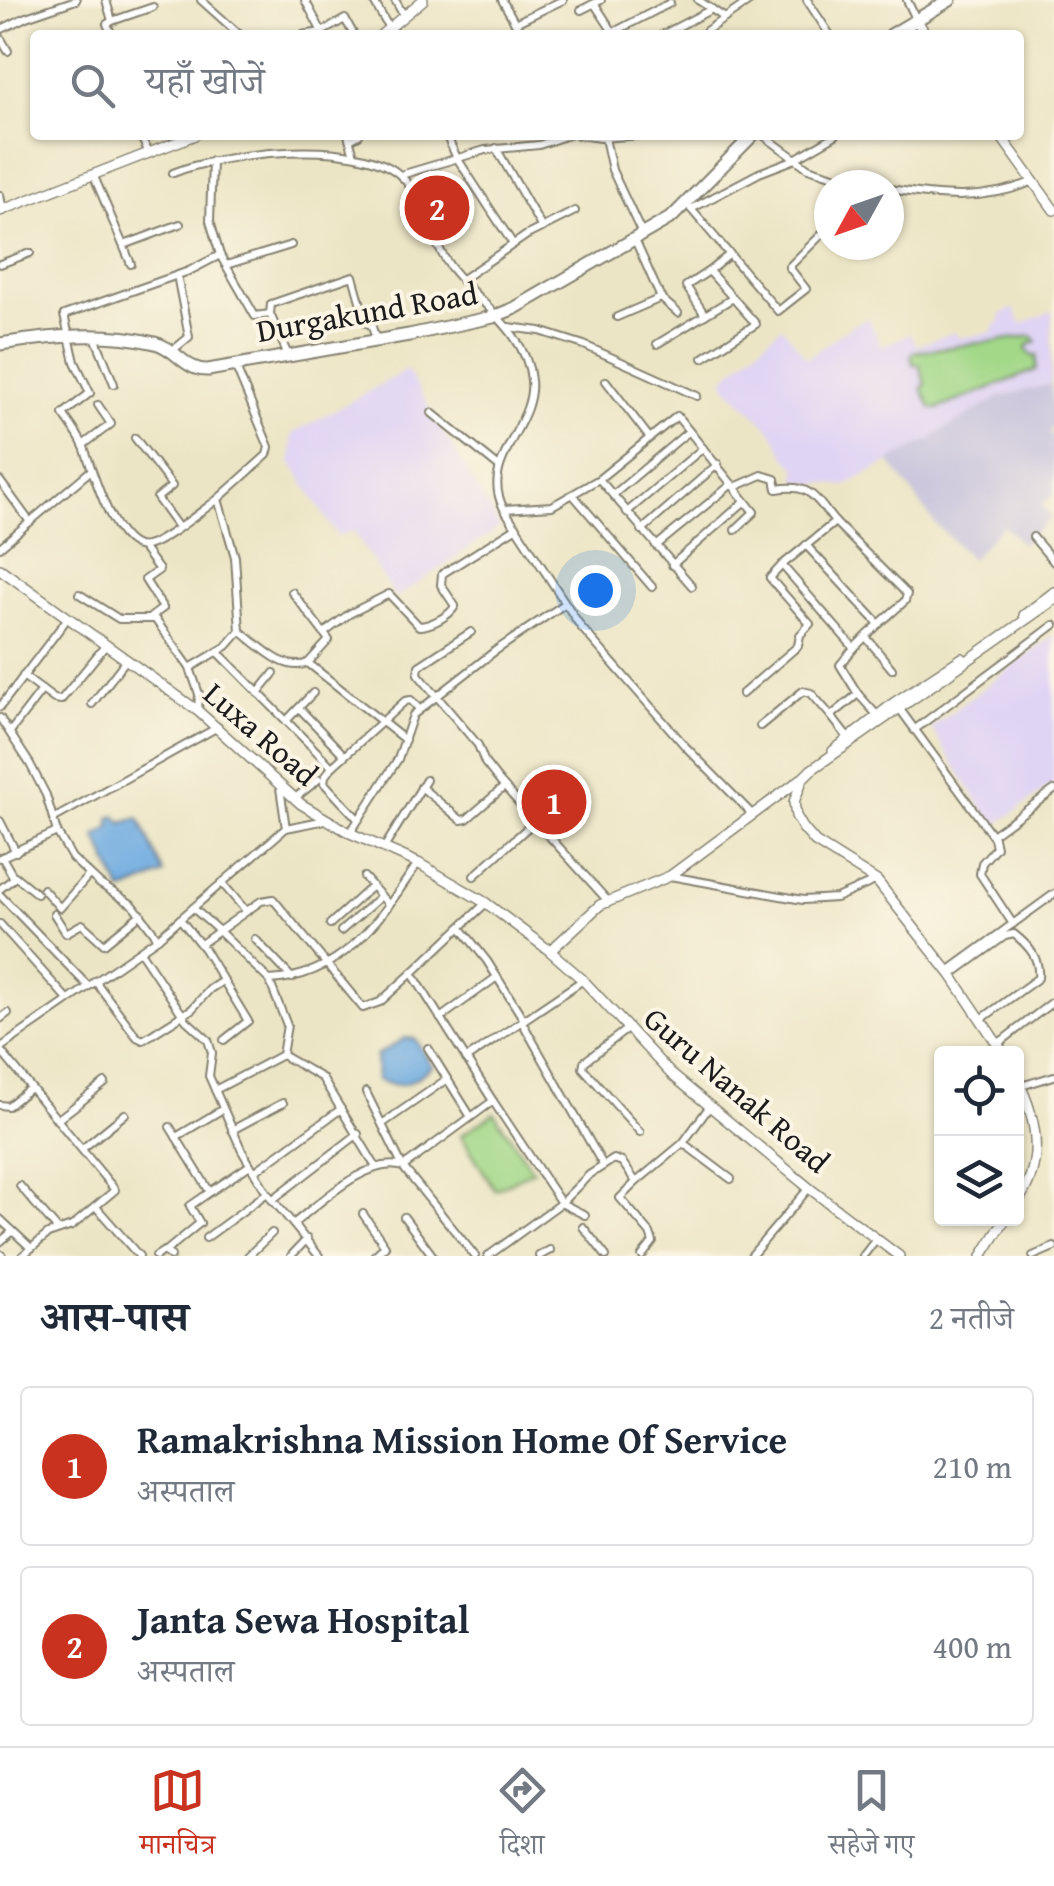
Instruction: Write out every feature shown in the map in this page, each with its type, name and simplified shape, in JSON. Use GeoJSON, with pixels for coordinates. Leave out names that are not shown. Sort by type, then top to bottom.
{"type":"FeatureCollection","features":[{"type":"Feature","properties":{"kind":"main road"},"geometry":{"type":"LineString","coordinates":[[899,30],[950,0]]}},
{"type":"Feature","properties":{"kind":"main road","name":"Durgakund Road"},"geometry":{"type":"LineString","coordinates":[[0,344],[70,336],[157,343],[198,370],[496,316],[672,217],[748,140]]}},
{"type":"Feature","properties":{"kind":"street"},"geometry":{"type":"LineString","coordinates":[[8,51],[0,33],[26,17],[76,0]]}},
{"type":"Feature","properties":{"kind":"street"},"geometry":{"type":"LineString","coordinates":[[106,0],[112,21]]}},
{"type":"Feature","properties":{"kind":"street"},"geometry":{"type":"LineString","coordinates":[[201,0],[234,30]]}},
{"type":"Feature","properties":{"kind":"street"},"geometry":{"type":"LineString","coordinates":[[305,0],[321,30]]}},
{"type":"Feature","properties":{"kind":"street"},"geometry":{"type":"LineString","coordinates":[[373,0],[387,30]]}},
{"type":"Feature","properties":{"kind":"street"},"geometry":{"type":"LineString","coordinates":[[395,0],[404,16]]}},
{"type":"Feature","properties":{"kind":"street"},"geometry":{"type":"LineString","coordinates":[[391,30],[422,0]]}},
{"type":"Feature","properties":{"kind":"street"},"geometry":{"type":"LineString","coordinates":[[502,0],[519,30]]}},
{"type":"Feature","properties":{"kind":"street"},"geometry":{"type":"LineString","coordinates":[[515,23],[563,0]]}},
{"type":"Feature","properties":{"kind":"street"},"geometry":{"type":"LineString","coordinates":[[698,0],[725,18]]}},
{"type":"Feature","properties":{"kind":"street"},"geometry":{"type":"LineString","coordinates":[[706,30],[751,0]]}},
{"type":"Feature","properties":{"kind":"street"},"geometry":{"type":"LineString","coordinates":[[808,0],[827,30]]}},
{"type":"Feature","properties":{"kind":"street"},"geometry":{"type":"LineString","coordinates":[[907,0],[923,30]]}},
{"type":"Feature","properties":{"kind":"street"},"geometry":{"type":"LineString","coordinates":[[581,10],[598,2],[612,30]]}},
{"type":"Feature","properties":{"kind":"street"},"geometry":{"type":"LineString","coordinates":[[621,30],[670,4]]}},
{"type":"Feature","properties":{"kind":"street"},"geometry":{"type":"LineString","coordinates":[[110,30],[107,24],[112,21],[153,7]]}},
{"type":"Feature","properties":{"kind":"street"},"geometry":{"type":"LineString","coordinates":[[672,30],[712,9]]}},
{"type":"Feature","properties":{"kind":"street"},"geometry":{"type":"LineString","coordinates":[[325,30],[344,18],[351,30]]}},
{"type":"Feature","properties":{"kind":"street"},"geometry":{"type":"LineString","coordinates":[[144,140],[149,153]]}},
{"type":"Feature","properties":{"kind":"street"},"geometry":{"type":"LineString","coordinates":[[0,195],[2,211],[182,140]]}},
{"type":"Feature","properties":{"kind":"street"},"geometry":{"type":"LineString","coordinates":[[350,140],[354,155]]}},
{"type":"Feature","properties":{"kind":"street"},"geometry":{"type":"LineString","coordinates":[[448,140],[511,241]]}},
{"type":"Feature","properties":{"kind":"street"},"geometry":{"type":"LineString","coordinates":[[401,175],[496,148],[554,140]]}},
{"type":"Feature","properties":{"kind":"street"},"geometry":{"type":"LineString","coordinates":[[602,140],[661,298],[678,313]]}},
{"type":"Feature","properties":{"kind":"street"},"geometry":{"type":"LineString","coordinates":[[768,140],[814,171]]}},
{"type":"Feature","properties":{"kind":"street"},"geometry":{"type":"LineString","coordinates":[[672,217],[827,140]]}},
{"type":"Feature","properties":{"kind":"street"},"geometry":{"type":"LineString","coordinates":[[1004,140],[1054,210]]}},
{"type":"Feature","properties":{"kind":"street"},"geometry":{"type":"LineString","coordinates":[[496,148],[542,228]]}},
{"type":"Feature","properties":{"kind":"street"},"geometry":{"type":"LineString","coordinates":[[173,173],[212,161],[292,154],[354,155],[401,175],[440,252],[506,327],[528,362],[532,391],[499,466],[496,488],[504,509],[563,604],[684,746],[751,814]]}},
{"type":"Feature","properties":{"kind":"street"},"geometry":{"type":"LineString","coordinates":[[212,161],[210,221],[220,255],[255,316],[270,314]]}},
{"type":"Feature","properties":{"kind":"street"},"geometry":{"type":"LineString","coordinates":[[93,173],[131,264]]}},
{"type":"Feature","properties":{"kind":"street"},"geometry":{"type":"LineString","coordinates":[[904,191],[964,198],[1002,193],[1035,181]]}},
{"type":"Feature","properties":{"kind":"street"},"geometry":{"type":"LineString","coordinates":[[691,208],[778,311],[806,289],[788,267],[814,242]]}},
{"type":"Feature","properties":{"kind":"street"},"geometry":{"type":"LineString","coordinates":[[461,280],[574,210]]}},
{"type":"Feature","properties":{"kind":"street"},"geometry":{"type":"LineString","coordinates":[[124,246],[180,224]]}},
{"type":"Feature","properties":{"kind":"street"},"geometry":{"type":"LineString","coordinates":[[226,266],[291,245]]}},
{"type":"Feature","properties":{"kind":"street"},"geometry":{"type":"LineString","coordinates":[[0,264],[30,253]]}},
{"type":"Feature","properties":{"kind":"street"},"geometry":{"type":"LineString","coordinates":[[705,315],[686,286],[730,254]]}},
{"type":"Feature","properties":{"kind":"street"},"geometry":{"type":"LineString","coordinates":[[150,618],[163,608],[145,580],[159,570],[142,547],[127,540],[120,531],[89,472],[83,445],[62,414],[90,393],[75,362],[64,314],[176,275],[220,255]]}},
{"type":"Feature","properties":{"kind":"street"},"geometry":{"type":"LineString","coordinates":[[703,358],[756,324],[709,271]]}},
{"type":"Feature","properties":{"kind":"street"},"geometry":{"type":"LineString","coordinates":[[172,351],[189,337],[176,275]]}},
{"type":"Feature","properties":{"kind":"street"},"geometry":{"type":"LineString","coordinates":[[288,354],[270,314],[271,304],[353,276],[366,323],[371,324],[376,340]]}},
{"type":"Feature","properties":{"kind":"street"},"geometry":{"type":"LineString","coordinates":[[617,317],[661,298]]}},
{"type":"Feature","properties":{"kind":"street"},"geometry":{"type":"LineString","coordinates":[[657,344],[733,298]]}},
{"type":"Feature","properties":{"kind":"street"},"geometry":{"type":"LineString","coordinates":[[506,327],[540,331],[584,345],[697,396]]}},
{"type":"Feature","properties":{"kind":"street"},"geometry":{"type":"LineString","coordinates":[[95,337],[114,384]]}},
{"type":"Feature","properties":{"kind":"street"},"geometry":{"type":"LineString","coordinates":[[142,547],[218,499],[267,456],[269,447],[234,364]]}},
{"type":"Feature","properties":{"kind":"street"},"geometry":{"type":"LineString","coordinates":[[606,382],[648,437]]}},
{"type":"Feature","properties":{"kind":"street"},"geometry":{"type":"LineString","coordinates":[[83,445],[111,424],[98,404]]}},
{"type":"Feature","properties":{"kind":"street"},"geometry":{"type":"LineString","coordinates":[[432,413],[499,466]]}},
{"type":"Feature","properties":{"kind":"street"},"geometry":{"type":"LineString","coordinates":[[504,509],[540,508],[574,496],[677,416],[754,512],[735,530]]}},
{"type":"Feature","properties":{"kind":"street"},"geometry":{"type":"LineString","coordinates":[[613,496],[689,431]]}},
{"type":"Feature","properties":{"kind":"street"},"geometry":{"type":"LineString","coordinates":[[135,438],[172,486],[157,498],[178,526]]}},
{"type":"Feature","properties":{"kind":"street"},"geometry":{"type":"LineString","coordinates":[[627,512],[703,448]]}},
{"type":"Feature","properties":{"kind":"street"},"geometry":{"type":"LineString","coordinates":[[642,530],[718,464]]}},
{"type":"Feature","properties":{"kind":"street"},"geometry":{"type":"LineString","coordinates":[[0,547],[89,472]]}},
{"type":"Feature","properties":{"kind":"street"},"geometry":{"type":"LineString","coordinates":[[656,546],[733,486],[762,476],[775,479],[777,489],[796,486],[808,490],[907,594],[905,601],[840,665],[877,715]]}},
{"type":"Feature","properties":{"kind":"street"},"geometry":{"type":"LineString","coordinates":[[599,479],[692,586]]}},
{"type":"Feature","properties":{"kind":"street"},"geometry":{"type":"LineString","coordinates":[[0,481],[30,522]]}},
{"type":"Feature","properties":{"kind":"street"},"geometry":{"type":"LineString","coordinates":[[574,496],[652,587]]}},
{"type":"Feature","properties":{"kind":"street"},"geometry":{"type":"LineString","coordinates":[[190,668],[236,640],[240,631],[233,544],[218,499]]}},
{"type":"Feature","properties":{"kind":"street"},"geometry":{"type":"LineString","coordinates":[[672,564],[745,500]]}},
{"type":"Feature","properties":{"kind":"street"},"geometry":{"type":"LineString","coordinates":[[742,694],[798,646],[800,635],[810,624],[770,578],[835,522]]}},
{"type":"Feature","properties":{"kind":"street"},"geometry":{"type":"LineString","coordinates":[[324,633],[349,614],[388,594],[419,626],[426,626],[455,606],[441,585],[442,574],[517,527]]}},
{"type":"Feature","properties":{"kind":"street"},"geometry":{"type":"LineString","coordinates":[[1033,537],[1054,562]]}},
{"type":"Feature","properties":{"kind":"street"},"geometry":{"type":"LineString","coordinates":[[806,546],[880,624]]}},
{"type":"Feature","properties":{"kind":"street"},"geometry":{"type":"LineString","coordinates":[[782,565],[854,648]]}},
{"type":"Feature","properties":{"kind":"street"},"geometry":{"type":"LineString","coordinates":[[0,572],[64,622],[104,647],[65,697],[57,700],[24,676]]}},
{"type":"Feature","properties":{"kind":"street","name":"Luxa Road"},"geometry":{"type":"LineString","coordinates":[[0,572],[198,711],[294,798],[486,903],[550,951]]}},
{"type":"Feature","properties":{"kind":"street"},"geometry":{"type":"LineString","coordinates":[[240,631],[282,662],[296,666],[308,663],[329,643],[292,592]]}},
{"type":"Feature","properties":{"kind":"street"},"geometry":{"type":"LineString","coordinates":[[550,951],[588,914],[608,901],[670,876],[1054,592]]}},
{"type":"Feature","properties":{"kind":"street"},"geometry":{"type":"LineString","coordinates":[[79,594],[119,619],[150,618],[161,624],[190,668],[200,694],[198,711]]}},
{"type":"Feature","properties":{"kind":"street"},"geometry":{"type":"LineString","coordinates":[[824,761],[877,715],[1054,600]]}},
{"type":"Feature","properties":{"kind":"street"},"geometry":{"type":"LineString","coordinates":[[350,832],[398,759],[409,720],[419,709],[563,604]]}},
{"type":"Feature","properties":{"kind":"street"},"geometry":{"type":"LineString","coordinates":[[0,707],[64,622]]}},
{"type":"Feature","properties":{"kind":"street"},"geometry":{"type":"LineString","coordinates":[[914,730],[1054,625]]}},
{"type":"Feature","properties":{"kind":"street"},"geometry":{"type":"LineString","coordinates":[[471,632],[419,666],[418,674],[478,745],[485,763],[504,787],[608,901]]}},
{"type":"Feature","properties":{"kind":"street"},"geometry":{"type":"LineString","coordinates":[[866,637],[892,669]]}},
{"type":"Feature","properties":{"kind":"street"},"geometry":{"type":"LineString","coordinates":[[218,652],[332,767]]}},
{"type":"Feature","properties":{"kind":"street"},"geometry":{"type":"LineString","coordinates":[[53,819],[216,729],[125,662],[92,704]]}},
{"type":"Feature","properties":{"kind":"street"},"geometry":{"type":"LineString","coordinates":[[308,663],[406,740]]}},
{"type":"Feature","properties":{"kind":"street"},"geometry":{"type":"LineString","coordinates":[[258,693],[274,672]]}},
{"type":"Feature","properties":{"kind":"street"},"geometry":{"type":"LineString","coordinates":[[10,732],[42,690]]}},
{"type":"Feature","properties":{"kind":"street"},"geometry":{"type":"LineString","coordinates":[[760,726],[803,691],[848,738]]}},
{"type":"Feature","properties":{"kind":"street"},"geometry":{"type":"LineString","coordinates":[[286,721],[313,693]]}},
{"type":"Feature","properties":{"kind":"street"},"geometry":{"type":"LineString","coordinates":[[831,716],[858,694]]}},
{"type":"Feature","properties":{"kind":"street"},"geometry":{"type":"LineString","coordinates":[[358,819],[324,783],[324,776],[408,700],[419,709]]}},
{"type":"Feature","properties":{"kind":"street"},"geometry":{"type":"LineString","coordinates":[[897,705],[992,835],[996,847],[982,863],[980,874],[1012,924]]}},
{"type":"Feature","properties":{"kind":"street"},"geometry":{"type":"LineString","coordinates":[[298,708],[344,755]]}},
{"type":"Feature","properties":{"kind":"street"},"geometry":{"type":"LineString","coordinates":[[0,718],[39,780],[57,832],[72,858],[141,914],[158,938]]}},
{"type":"Feature","properties":{"kind":"street"},"geometry":{"type":"LineString","coordinates":[[807,774],[794,802],[803,828],[815,842],[876,881],[1000,1046]]}},
{"type":"Feature","properties":{"kind":"street"},"geometry":{"type":"LineString","coordinates":[[294,798],[319,778]]}},
{"type":"Feature","properties":{"kind":"street"},"geometry":{"type":"LineString","coordinates":[[384,848],[424,783],[461,820],[504,787]]}},
{"type":"Feature","properties":{"kind":"street"},"geometry":{"type":"LineString","coordinates":[[280,788],[286,828]]}},
{"type":"Feature","properties":{"kind":"street"},"geometry":{"type":"LineString","coordinates":[[992,835],[1054,790]]}},
{"type":"Feature","properties":{"kind":"street"},"geometry":{"type":"LineString","coordinates":[[22,1256],[48,1234],[72,1226],[116,1190],[0,1049],[140,952],[286,828],[328,820]]}},
{"type":"Feature","properties":{"kind":"street"},"geometry":{"type":"LineString","coordinates":[[0,821],[16,852]]}},
{"type":"Feature","properties":{"kind":"street"},"geometry":{"type":"LineString","coordinates":[[474,876],[534,821]]}},
{"type":"Feature","properties":{"kind":"street"},"geometry":{"type":"LineString","coordinates":[[57,832],[1,857],[14,874],[60,908],[89,875]]}},
{"type":"Feature","properties":{"kind":"street"},"geometry":{"type":"LineString","coordinates":[[269,980],[293,979],[327,966],[360,938],[418,863]]}},
{"type":"Feature","properties":{"kind":"street"},"geometry":{"type":"LineString","coordinates":[[14,874],[0,892],[143,1040],[183,1016],[224,980]]}},
{"type":"Feature","properties":{"kind":"street"},"geometry":{"type":"LineString","coordinates":[[670,876],[803,900],[836,898],[876,881]]}},
{"type":"Feature","properties":{"kind":"street"},"geometry":{"type":"LineString","coordinates":[[364,877],[389,904]]}},
{"type":"Feature","properties":{"kind":"street"},"geometry":{"type":"LineString","coordinates":[[222,883],[246,912]]}},
{"type":"Feature","properties":{"kind":"street"},"geometry":{"type":"LineString","coordinates":[[330,924],[372,886]]}},
{"type":"Feature","properties":{"kind":"street"},"geometry":{"type":"LineString","coordinates":[[949,973],[1054,894]]}},
{"type":"Feature","properties":{"kind":"street"},"geometry":{"type":"LineString","coordinates":[[341,931],[381,896]]}},
{"type":"Feature","properties":{"kind":"street"},"geometry":{"type":"LineString","coordinates":[[201,944],[265,898],[272,899],[360,1006],[368,1008],[412,974],[486,903]]}},
{"type":"Feature","properties":{"kind":"street"},"geometry":{"type":"LineString","coordinates":[[194,908],[269,980],[287,1025],[282,1055]]}},
{"type":"Feature","properties":{"kind":"street"},"geometry":{"type":"LineString","coordinates":[[54,914],[66,933],[84,925],[104,944],[141,914]]}},
{"type":"Feature","properties":{"kind":"street"},"geometry":{"type":"LineString","coordinates":[[180,919],[201,944],[248,1021],[224,1040]]}},
{"type":"Feature","properties":{"kind":"street"},"geometry":{"type":"LineString","coordinates":[[0,924],[68,1000]]}},
{"type":"Feature","properties":{"kind":"street"},"geometry":{"type":"LineString","coordinates":[[460,928],[497,976],[602,1165]]}},
{"type":"Feature","properties":{"kind":"street"},"geometry":{"type":"LineString","coordinates":[[949,973],[1004,936],[1014,934],[1033,954],[1039,964],[1038,978],[983,1018]]}},
{"type":"Feature","properties":{"kind":"street"},"geometry":{"type":"LineString","coordinates":[[255,938],[293,979]]}},
{"type":"Feature","properties":{"kind":"street","name":"Guru Nanak Road"},"geometry":{"type":"LineString","coordinates":[[550,951],[583,980],[670,1074],[899,1256]]}},
{"type":"Feature","properties":{"kind":"street"},"geometry":{"type":"LineString","coordinates":[[140,952],[183,1016],[211,1047],[208,1069],[232,1130],[270,1196],[318,1256]]}},
{"type":"Feature","properties":{"kind":"street"},"geometry":{"type":"LineString","coordinates":[[412,974],[561,1203],[585,1214]]}},
{"type":"Feature","properties":{"kind":"street"},"geometry":{"type":"LineString","coordinates":[[440,1018],[497,976]]}},
{"type":"Feature","properties":{"kind":"street"},"geometry":{"type":"LineString","coordinates":[[466,1059],[583,980]]}},
{"type":"Feature","properties":{"kind":"street"},"geometry":{"type":"LineString","coordinates":[[999,1043],[1054,1002]]}},
{"type":"Feature","properties":{"kind":"street"},"geometry":{"type":"LineString","coordinates":[[0,1019],[8,1013]]}},
{"type":"Feature","properties":{"kind":"street"},"geometry":{"type":"LineString","coordinates":[[628,1028],[582,1065],[640,1132]]}},
{"type":"Feature","properties":{"kind":"street"},"geometry":{"type":"LineString","coordinates":[[428,1048],[471,1117]]}},
{"type":"Feature","properties":{"kind":"street"},"geometry":{"type":"LineString","coordinates":[[216,1090],[282,1055]]}},
{"type":"Feature","properties":{"kind":"street"},"geometry":{"type":"LineString","coordinates":[[282,1055],[322,1078],[376,1167]]}},
{"type":"Feature","properties":{"kind":"street"},"geometry":{"type":"LineString","coordinates":[[1024,1080],[1054,1076]]}},
{"type":"Feature","properties":{"kind":"street"},"geometry":{"type":"LineString","coordinates":[[382,1124],[447,1079]]}},
{"type":"Feature","properties":{"kind":"street"},"geometry":{"type":"LineString","coordinates":[[57,1120],[105,1083]]}},
{"type":"Feature","properties":{"kind":"street"},"geometry":{"type":"LineString","coordinates":[[0,1105],[8,1106],[30,1089]]}},
{"type":"Feature","properties":{"kind":"street"},"geometry":{"type":"LineString","coordinates":[[366,1092],[404,1167],[475,1256]]}},
{"type":"Feature","properties":{"kind":"street"},"geometry":{"type":"LineString","coordinates":[[1024,1096],[1037,1149],[1031,1180],[1024,1191]]}},
{"type":"Feature","properties":{"kind":"street"},"geometry":{"type":"LineString","coordinates":[[404,1167],[493,1100]]}},
{"type":"Feature","properties":{"kind":"street"},"geometry":{"type":"LineString","coordinates":[[232,1130],[283,1103]]}},
{"type":"Feature","properties":{"kind":"street"},"geometry":{"type":"LineString","coordinates":[[642,1256],[652,1242],[650,1233],[620,1198],[683,1143],[711,1106]]}},
{"type":"Feature","properties":{"kind":"street"},"geometry":{"type":"LineString","coordinates":[[176,1137],[223,1109]]}},
{"type":"Feature","properties":{"kind":"street"},"geometry":{"type":"LineString","coordinates":[[156,1256],[169,1254],[200,1223],[190,1206],[342,1109]]}},
{"type":"Feature","properties":{"kind":"street"},"geometry":{"type":"LineString","coordinates":[[82,1149],[125,1114]]}},
{"type":"Feature","properties":{"kind":"street"},"geometry":{"type":"LineString","coordinates":[[170,1127],[210,1192]]}},
{"type":"Feature","properties":{"kind":"street"},"geometry":{"type":"LineString","coordinates":[[206,1238],[358,1134]]}},
{"type":"Feature","properties":{"kind":"street"},"geometry":{"type":"LineString","coordinates":[[683,1143],[730,1180]]}},
{"type":"Feature","properties":{"kind":"street"},"geometry":{"type":"LineString","coordinates":[[488,1256],[561,1203],[602,1165],[618,1160],[636,1182]]}},
{"type":"Feature","properties":{"kind":"street"},"geometry":{"type":"LineString","coordinates":[[294,1224],[376,1167],[404,1167]]}},
{"type":"Feature","properties":{"kind":"street"},"geometry":{"type":"LineString","coordinates":[[20,1186],[59,1231]]}},
{"type":"Feature","properties":{"kind":"street"},"geometry":{"type":"LineString","coordinates":[[752,1256],[809,1188]]}},
{"type":"Feature","properties":{"kind":"street"},"geometry":{"type":"LineString","coordinates":[[96,1208],[139,1256]]}},
{"type":"Feature","properties":{"kind":"street"},"geometry":{"type":"LineString","coordinates":[[364,1214],[386,1246],[374,1256]]}},
{"type":"Feature","properties":{"kind":"street"},"geometry":{"type":"LineString","coordinates":[[404,1216],[433,1256]]}},
{"type":"Feature","properties":{"kind":"street"},"geometry":{"type":"LineString","coordinates":[[0,1220],[31,1248]]}},
{"type":"Feature","properties":{"kind":"street"},"geometry":{"type":"LineString","coordinates":[[973,1256],[986,1254],[1002,1226]]}},
{"type":"Feature","properties":{"kind":"street"},"geometry":{"type":"LineString","coordinates":[[583,1227],[606,1256]]}},
{"type":"Feature","properties":{"kind":"street"},"geometry":{"type":"LineString","coordinates":[[0,1242],[12,1232]]}},
{"type":"Feature","properties":{"kind":"street"},"geometry":{"type":"LineString","coordinates":[[248,1256],[272,1233]]}},
{"type":"Feature","properties":{"kind":"street"},"geometry":{"type":"LineString","coordinates":[[863,1256],[877,1238]]}},
{"type":"Feature","properties":{"kind":"street"},"geometry":{"type":"LineString","coordinates":[[291,1256],[307,1239]]}},
{"type":"Feature","properties":{"kind":"street"},"geometry":{"type":"LineString","coordinates":[[1033,1256],[1054,1246]]}},
{"type":"Feature","properties":{"kind":"street"},"geometry":{"type":"LineString","coordinates":[[539,1256],[550,1250]]}},
{"type":"Feature","properties":{"kind":"shaded area"},"geometry":{"type":"Polygon","coordinates":[[[1014,308],[1021,324],[1052,311],[1051,384],[1001,397],[845,486],[806,485],[796,480],[797,468],[772,431],[727,387],[724,378],[782,326],[807,358],[854,324],[869,318],[881,346],[910,334],[917,346],[954,332],[959,338],[993,332],[1002,320],[1000,315],[1014,308]]]}},
{"type":"Feature","properties":{"kind":"shaded area"},"geometry":{"type":"Polygon","coordinates":[[[407,370],[500,527],[396,598],[353,531],[337,536],[291,462],[292,434],[407,370]]]}},
{"type":"Feature","properties":{"kind":"shaded area"},"geometry":{"type":"Polygon","coordinates":[[[1051,384],[1054,427],[1049,431],[1054,438],[1054,495],[1042,504],[1051,518],[1022,544],[1003,525],[971,559],[936,525],[889,461],[1000,397],[1051,384]]]}},
{"type":"Feature","properties":{"kind":"shaded area"},"geometry":{"type":"Polygon","coordinates":[[[1054,635],[1054,783],[994,827],[931,728],[1054,635]]]}},
{"type":"Feature","properties":{"kind":"green space"},"geometry":{"type":"Polygon","coordinates":[[[1032,336],[1037,342],[1028,345],[1027,350],[1032,356],[1037,355],[1036,370],[931,408],[922,388],[926,385],[919,364],[914,365],[911,356],[914,352],[1032,336]]]}},
{"type":"Feature","properties":{"kind":"green space"},"geometry":{"type":"Polygon","coordinates":[[[494,1113],[533,1170],[495,1190],[461,1135],[494,1113]]]}},
{"type":"Feature","properties":{"kind":"water"},"geometry":{"type":"Polygon","coordinates":[[[116,816],[122,823],[139,818],[164,874],[122,892],[96,836],[110,828],[110,818],[116,816]]]}},
{"type":"Feature","properties":{"kind":"water"},"geometry":{"type":"Polygon","coordinates":[[[405,1038],[415,1039],[432,1066],[406,1083],[377,1080],[376,1056],[405,1038]]]}},
{"type":"Feature","properties":{"kind":"place","name":"Janta Sewa Hospital"},"geometry":{"type":"Point","coordinates":[437,208]}},
{"type":"Feature","properties":{"kind":"place","name":"Ramakrishna Mission Home Of Service"},"geometry":{"type":"Point","coordinates":[554,802]}}]}
